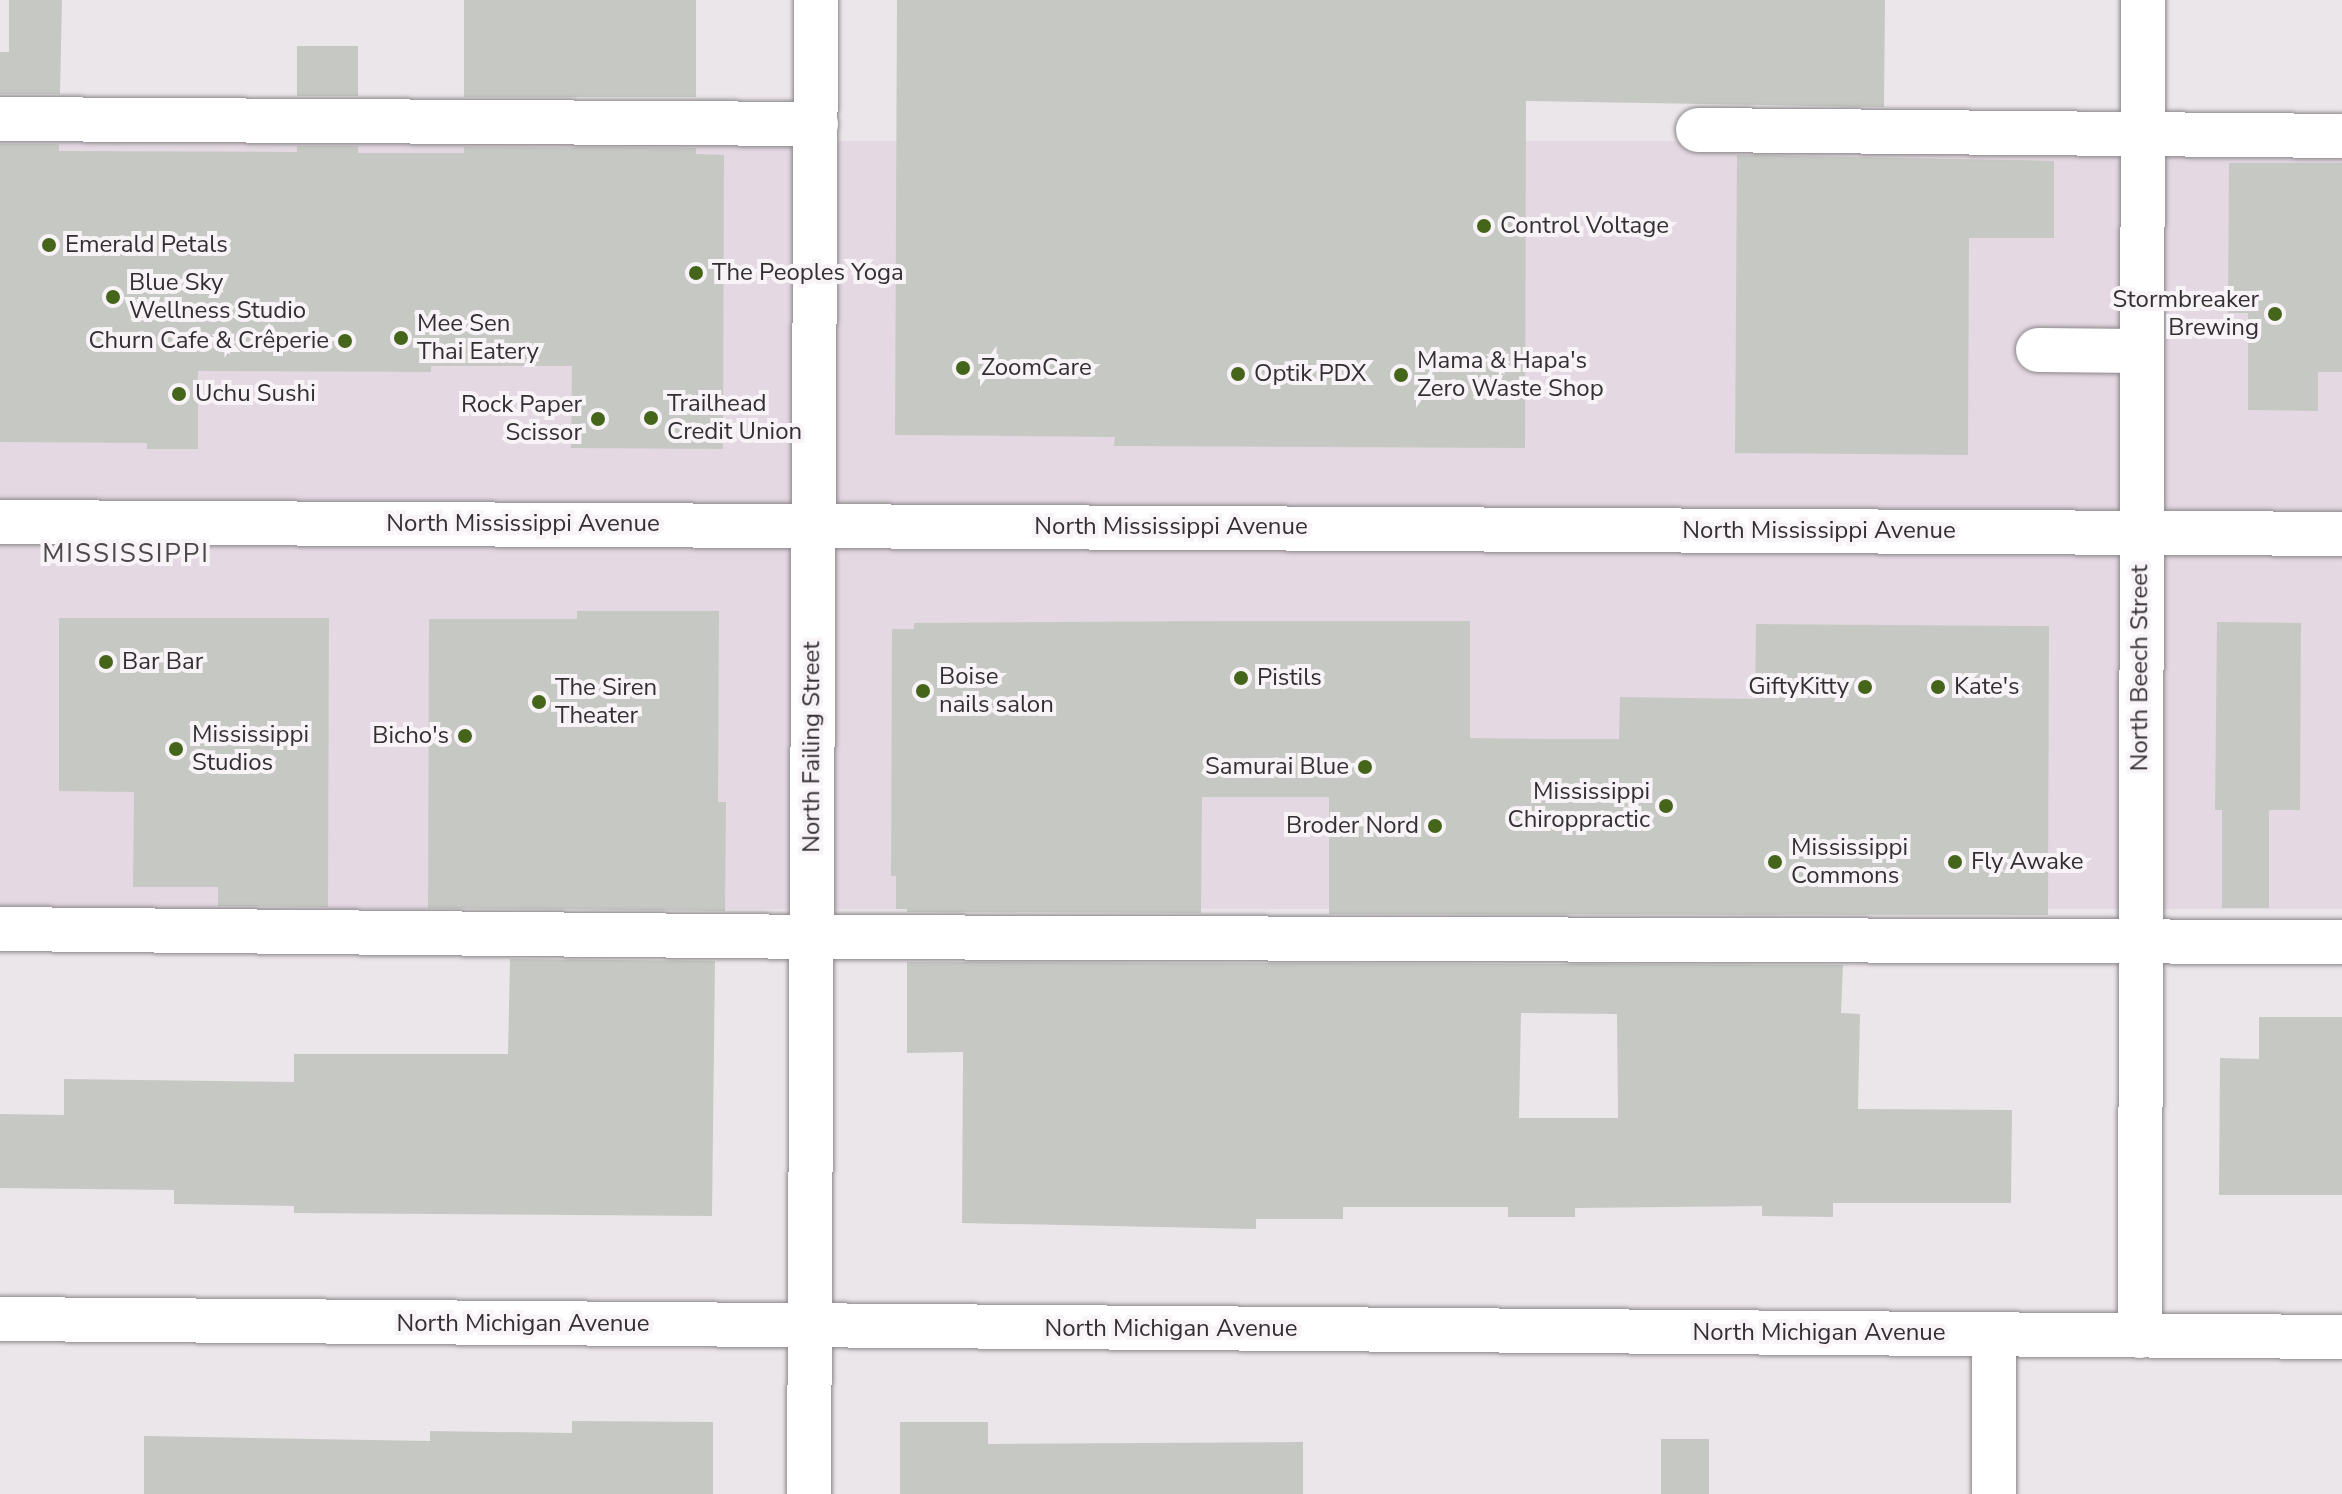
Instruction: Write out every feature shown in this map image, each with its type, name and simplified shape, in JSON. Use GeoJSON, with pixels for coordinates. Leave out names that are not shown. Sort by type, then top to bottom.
{"type":"FeatureCollection","features":[{"type":"Feature","properties":{"kind":"street","name":"North Failing Street"},"geometry":{"type":"LineString","coordinates":[[809,1494],[816,0]]}},
{"type":"Feature","properties":{"kind":"street","name":"North Beech Street"},"geometry":{"type":"LineString","coordinates":[[2140,1336],[2143,0]]}},
{"type":"Feature","properties":{"kind":"street"},"geometry":{"type":"LineString","coordinates":[[0,119],[816,124]]}},
{"type":"Feature","properties":{"kind":"street"},"geometry":{"type":"LineString","coordinates":[[1698,130],[2342,136]]}},
{"type":"Feature","properties":{"kind":"street"},"geometry":{"type":"LineString","coordinates":[[2038,350],[2141,351]]}},
{"type":"Feature","properties":{"kind":"street","name":"North Mississippi Avenue"},"geometry":{"type":"LineString","coordinates":[[0,522],[2342,534]]}},
{"type":"Feature","properties":{"kind":"street"},"geometry":{"type":"LineString","coordinates":[[0,929],[812,937],[2342,942]]}},
{"type":"Feature","properties":{"kind":"street","name":"North Michigan Avenue"},"geometry":{"type":"LineString","coordinates":[[0,1319],[2342,1337]]}},
{"type":"Feature","properties":{"kind":"street"},"geometry":{"type":"LineString","coordinates":[[1994,1334],[1994,1494]]}},
{"type":"Feature","properties":{"kind":"shaded area"},"geometry":{"type":"Polygon","coordinates":[[[0,141],[2342,141],[2342,909],[0,909],[0,141]]]}},
{"type":"Feature","properties":{"kind":"building"},"geometry":{"type":"Polygon","coordinates":[[[9,0],[62,0],[60,94],[0,94],[0,52],[9,52],[9,0]]]}},
{"type":"Feature","properties":{"kind":"building"},"geometry":{"type":"Polygon","coordinates":[[[464,0],[696,0],[696,97],[464,97],[464,0]]]}},
{"type":"Feature","properties":{"kind":"building"},"geometry":{"type":"Polygon","coordinates":[[[897,0],[1885,0],[1884,107],[1526,101],[1525,448],[1114,446],[1115,437],[895,435],[897,0]]]}},
{"type":"Feature","properties":{"kind":"building"},"geometry":{"type":"Polygon","coordinates":[[[297,46],[358,46],[358,96],[297,96],[297,46]]]}},
{"type":"Feature","properties":{"kind":"building"},"geometry":{"type":"Polygon","coordinates":[[[0,144],[59,144],[59,151],[297,152],[297,146],[358,146],[358,153],[464,153],[464,147],[696,148],[696,154],[724,155],[723,449],[571,448],[572,366],[431,366],[431,372],[198,371],[198,449],[147,449],[147,443],[0,442],[0,144]]]}},
{"type":"Feature","properties":{"kind":"building"},"geometry":{"type":"Polygon","coordinates":[[[1737,155],[2054,161],[2054,238],[1969,238],[1968,455],[1735,453],[1737,155]]]}},
{"type":"Feature","properties":{"kind":"building","name":"Stormbreaker Brewing"},"geometry":{"type":"Polygon","coordinates":[[[2229,163],[2342,163],[2342,372],[2318,372],[2318,411],[2248,410],[2248,313],[2228,313],[2229,163]]]}},
{"type":"Feature","properties":{"kind":"building"},"geometry":{"type":"Polygon","coordinates":[[[577,611],[719,611],[718,802],[726,802],[725,911],[428,908],[429,619],[577,619],[577,611]]]}},
{"type":"Feature","properties":{"kind":"building"},"geometry":{"type":"Polygon","coordinates":[[[59,618],[329,618],[328,907],[218,906],[218,887],[133,887],[134,792],[59,791],[59,618]]]}},
{"type":"Feature","properties":{"kind":"building"},"geometry":{"type":"Polygon","coordinates":[[[1470,621],[1470,738],[1541,739],[1619,739],[1620,697],[1755,699],[1756,624],[2049,626],[2048,915],[1329,914],[1329,797],[1202,797],[1201,913],[907,912],[907,909],[896,909],[896,876],[891,876],[892,629],[914,629],[914,623],[1470,621]]]}},
{"type":"Feature","properties":{"kind":"building"},"geometry":{"type":"Polygon","coordinates":[[[2217,622],[2301,623],[2300,810],[2269,810],[2269,908],[2222,908],[2222,810],[2215,810],[2217,622]]]}},
{"type":"Feature","properties":{"kind":"building"},"geometry":{"type":"Polygon","coordinates":[[[510,959],[715,961],[712,1216],[294,1213],[294,1206],[174,1204],[174,1190],[0,1188],[0,1114],[64,1115],[64,1079],[294,1082],[294,1054],[508,1054],[510,959]]]}},
{"type":"Feature","properties":{"kind":"building"},"geometry":{"type":"Polygon","coordinates":[[[907,962],[1843,965],[1841,1013],[1860,1014],[1858,1109],[2012,1110],[2011,1203],[1833,1203],[1833,1217],[1762,1216],[1762,1206],[1575,1208],[1575,1217],[1508,1217],[1508,1207],[1343,1207],[1343,1219],[1256,1219],[1256,1229],[962,1223],[963,1052],[907,1053],[907,962]],[[1521,1013],[1519,1118],[1618,1118],[1617,1014],[1521,1013]]]}},
{"type":"Feature","properties":{"kind":"building"},"geometry":{"type":"Polygon","coordinates":[[[2259,1017],[2342,1017],[2342,1195],[2219,1195],[2220,1058],[2259,1059],[2259,1017]]]}},
{"type":"Feature","properties":{"kind":"building"},"geometry":{"type":"Polygon","coordinates":[[[572,1421],[713,1422],[713,1494],[144,1494],[144,1436],[430,1441],[430,1431],[572,1433],[572,1421]]]}},
{"type":"Feature","properties":{"kind":"building"},"geometry":{"type":"Polygon","coordinates":[[[900,1422],[988,1422],[988,1444],[1303,1442],[1303,1494],[900,1494],[900,1422]]]}},
{"type":"Feature","properties":{"kind":"building"},"geometry":{"type":"Polygon","coordinates":[[[1661,1439],[1709,1439],[1709,1494],[1661,1494],[1661,1439]]]}},
{"type":"Feature","properties":{"kind":"place","name":"Control Voltage"},"geometry":{"type":"Point","coordinates":[1484,226]}},
{"type":"Feature","properties":{"kind":"place","name":"Emerald Petals"},"geometry":{"type":"Point","coordinates":[49,245]}},
{"type":"Feature","properties":{"kind":"place","name":"The Peoples Yoga"},"geometry":{"type":"Point","coordinates":[696,273]}},
{"type":"Feature","properties":{"kind":"place","name":"Blue Sky Wellness Studio"},"geometry":{"type":"Point","coordinates":[113,297]}},
{"type":"Feature","properties":{"kind":"place","name":"Stormbreaker Brewing"},"geometry":{"type":"Point","coordinates":[2275,314]}},
{"type":"Feature","properties":{"kind":"place","name":"Mee Sen Thai Eatery"},"geometry":{"type":"Point","coordinates":[401,338]}},
{"type":"Feature","properties":{"kind":"place","name":"Churn Cafe & Crêperie"},"geometry":{"type":"Point","coordinates":[345,341]}},
{"type":"Feature","properties":{"kind":"place","name":"ZoomCare"},"geometry":{"type":"Point","coordinates":[963,368]}},
{"type":"Feature","properties":{"kind":"place","name":"Optik PDX"},"geometry":{"type":"Point","coordinates":[1238,374]}},
{"type":"Feature","properties":{"kind":"place","name":"Mama & Hapa's Zero Waste Shop"},"geometry":{"type":"Point","coordinates":[1401,375]}},
{"type":"Feature","properties":{"kind":"place","name":"Uchu Sushi"},"geometry":{"type":"Point","coordinates":[179,394]}},
{"type":"Feature","properties":{"kind":"place","name":"Trailhead Credit Union"},"geometry":{"type":"Point","coordinates":[651,418]}},
{"type":"Feature","properties":{"kind":"place","name":"Rock Paper Scissor"},"geometry":{"type":"Point","coordinates":[598,419]}},
{"type":"Feature","properties":{"kind":"place","name":"Bar Bar"},"geometry":{"type":"Point","coordinates":[106,662]}},
{"type":"Feature","properties":{"kind":"place","name":"Pistils"},"geometry":{"type":"Point","coordinates":[1241,678]}},
{"type":"Feature","properties":{"kind":"place","name":"GiftyKitty"},"geometry":{"type":"Point","coordinates":[1865,687]}},
{"type":"Feature","properties":{"kind":"place","name":"Kate's"},"geometry":{"type":"Point","coordinates":[1938,687]}},
{"type":"Feature","properties":{"kind":"place","name":"Boise nails salon"},"geometry":{"type":"Point","coordinates":[923,691]}},
{"type":"Feature","properties":{"kind":"place","name":"The Siren Theater"},"geometry":{"type":"Point","coordinates":[539,702]}},
{"type":"Feature","properties":{"kind":"place","name":"Bicho's"},"geometry":{"type":"Point","coordinates":[465,736]}},
{"type":"Feature","properties":{"kind":"place","name":"Mississippi Studios"},"geometry":{"type":"Point","coordinates":[176,749]}},
{"type":"Feature","properties":{"kind":"place","name":"Samurai Blue"},"geometry":{"type":"Point","coordinates":[1365,767]}},
{"type":"Feature","properties":{"kind":"place","name":"Mississippi Chiroppractic"},"geometry":{"type":"Point","coordinates":[1666,806]}},
{"type":"Feature","properties":{"kind":"place","name":"Broder Nord"},"geometry":{"type":"Point","coordinates":[1435,826]}},
{"type":"Feature","properties":{"kind":"place","name":"Mississippi Commons"},"geometry":{"type":"Point","coordinates":[1775,862]}},
{"type":"Feature","properties":{"kind":"place","name":"Fly Awake"},"geometry":{"type":"Point","coordinates":[1955,862]}},
{"type":"Feature","properties":{"kind":"district","name":"MISSISSIPPI"},"geometry":{"type":"Point","coordinates":[126,554]}}]}
